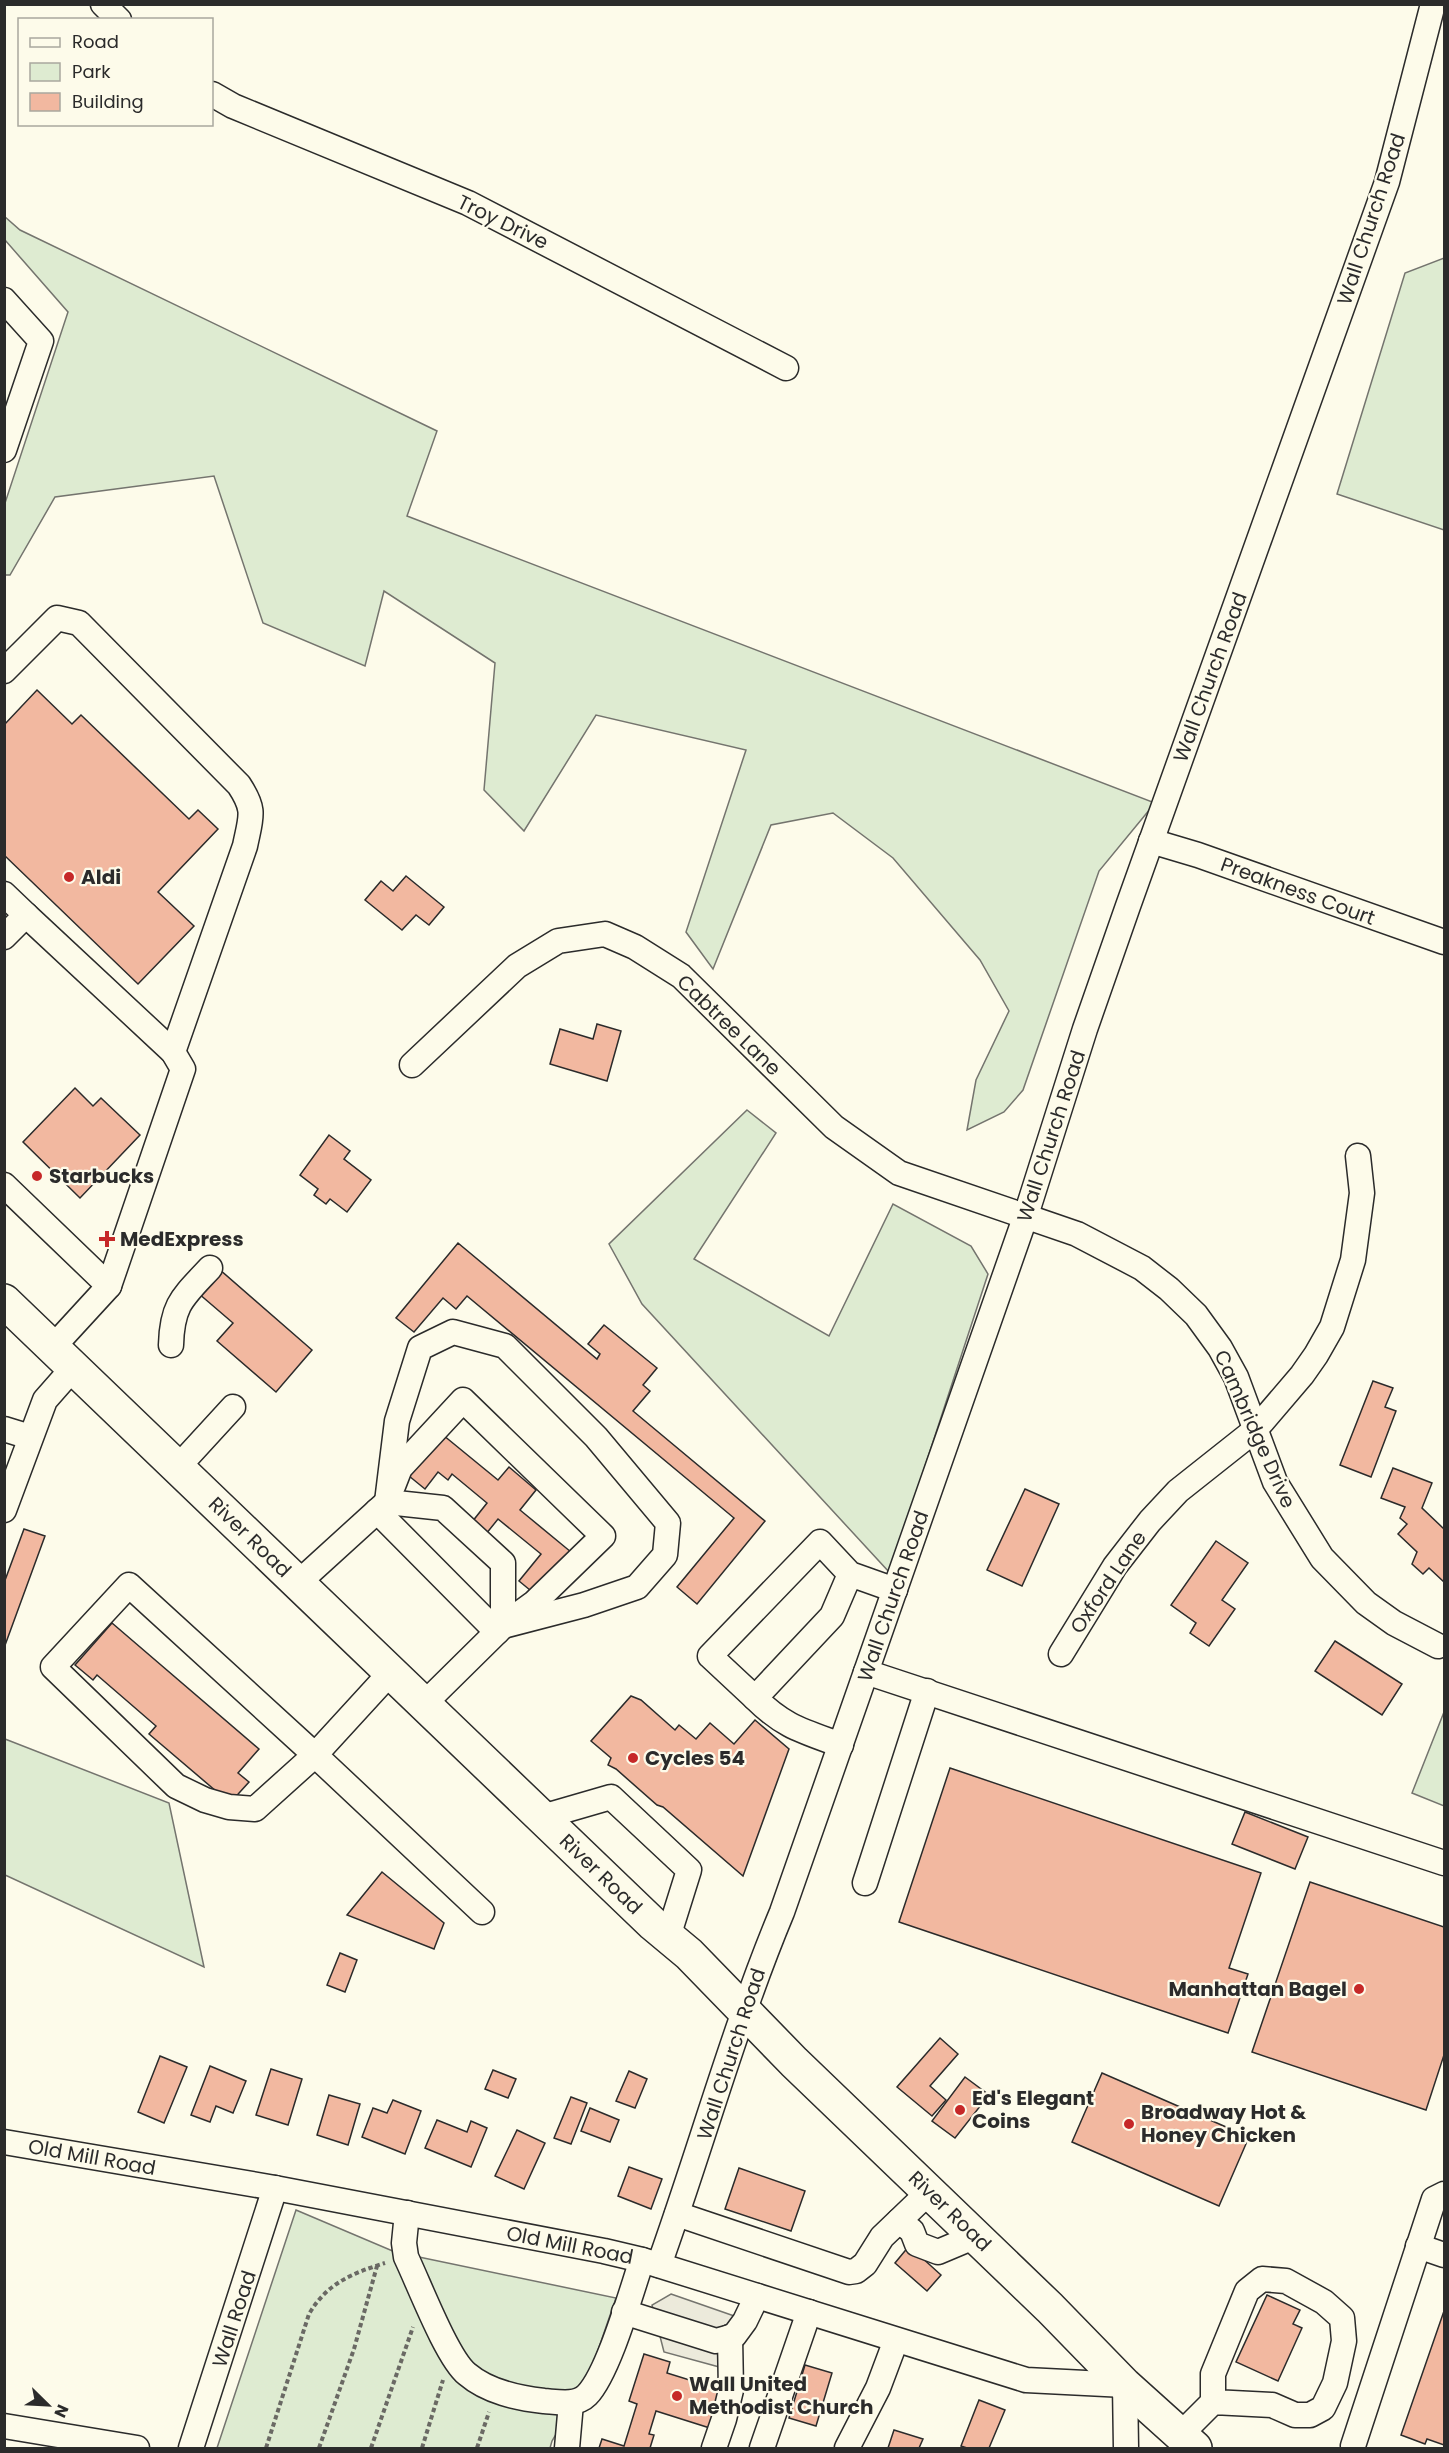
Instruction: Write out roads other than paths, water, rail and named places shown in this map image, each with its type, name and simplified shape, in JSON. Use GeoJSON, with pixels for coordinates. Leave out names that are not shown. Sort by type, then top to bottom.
{"type":"FeatureCollection","features":[{"type":"Feature","properties":{"kind":"highway","name":"River Road"},"geometry":{"type":"LineString","coordinates":[[4,1300],[542,1817],[668,1937],[689,1954],[794,2061],[976,2236],[1125,2385],[1188,2442]]}},
{"type":"Feature","properties":{"kind":"street"},"geometry":{"type":"LineString","coordinates":[[103,4],[117,18]]}},
{"type":"Feature","properties":{"kind":"street","name":"Wall Church Road"},"geometry":{"type":"LineString","coordinates":[[571,2403],[586,2396],[599,2378],[624,2312],[677,2214],[744,2010],[782,1912],[1026,1215],[1085,1029],[1387,182],[1434,44],[1433,4]]}},
{"type":"Feature","properties":{"kind":"street","name":"Troy Drive"},"geometry":{"type":"LineString","coordinates":[[213,95],[233,106],[468,203],[786,368]]}},
{"type":"Feature","properties":{"kind":"street"},"geometry":{"type":"LineString","coordinates":[[4,300],[41,341],[4,450]]}},
{"type":"Feature","properties":{"kind":"street"},"geometry":{"type":"LineString","coordinates":[[4,671],[57,618],[79,623],[239,785],[251,803],[250,821],[244,846],[173,1052]]}},
{"type":"Feature","properties":{"kind":"street","name":"Preakness Court"},"geometry":{"type":"LineString","coordinates":[[1151,841],[1198,855],[1444,942]]}},
{"type":"Feature","properties":{"kind":"street"},"geometry":{"type":"LineString","coordinates":[[4,894],[173,1052],[183,1069],[109,1286],[63,1357],[30,1437],[4,1510]]}},
{"type":"Feature","properties":{"kind":"street"},"geometry":{"type":"LineString","coordinates":[[4,937],[26,915]]}},
{"type":"Feature","properties":{"kind":"street","name":"Cabtree Lane"},"geometry":{"type":"LineString","coordinates":[[412,1065],[517,966],[558,941],[605,934],[635,947],[681,976],[834,1127],[870,1154],[899,1173],[1026,1215]]}},
{"type":"Feature","properties":{"kind":"street","name":"Oxford Lane"},"geometry":{"type":"LineString","coordinates":[[1061,1654],[1115,1566],[1150,1521],[1178,1491],[1255,1430],[1302,1375],[1332,1327],[1353,1260],[1359,1223],[1362,1193],[1358,1156]]}},
{"type":"Feature","properties":{"kind":"street"},"geometry":{"type":"LineString","coordinates":[[4,1185],[109,1286]]}},
{"type":"Feature","properties":{"kind":"street","name":"Cambridge Drive"},"geometry":{"type":"LineString","coordinates":[[1026,1215],[1112,1250],[1142,1268],[1169,1289],[1196,1316],[1220,1348],[1236,1377],[1275,1482],[1322,1558],[1366,1603],[1394,1623],[1438,1646]]}},
{"type":"Feature","properties":{"kind":"street"},"geometry":{"type":"LineString","coordinates":[[171,1345],[172,1323],[178,1303],[210,1268]]}},
{"type":"Feature","properties":{"kind":"street"},"geometry":{"type":"LineString","coordinates":[[382,1507],[397,1420],[420,1348],[453,1332],[505,1346],[596,1437],[668,1523],[665,1555],[637,1587],[500,1629]]}},
{"type":"Feature","properties":{"kind":"street"},"geometry":{"type":"LineString","coordinates":[[298,1583],[382,1507],[400,1468],[463,1400],[603,1536],[534,1603],[500,1629],[424,1704]]}},
{"type":"Feature","properties":{"kind":"street"},"geometry":{"type":"LineString","coordinates":[[178,1467],[233,1407]]}},
{"type":"Feature","properties":{"kind":"street"},"geometry":{"type":"LineString","coordinates":[[4,1429],[30,1437]]}},
{"type":"Feature","properties":{"kind":"street"},"geometry":{"type":"LineString","coordinates":[[382,1507],[500,1629]]}},
{"type":"Feature","properties":{"kind":"street"},"geometry":{"type":"LineString","coordinates":[[382,1507],[443,1508],[503,1563],[500,1629]]}},
{"type":"Feature","properties":{"kind":"street"},"geometry":{"type":"LineString","coordinates":[[841,1744],[794,1728],[774,1717],[710,1656],[820,1542],[850,1574],[895,1590]]}},
{"type":"Feature","properties":{"kind":"street"},"geometry":{"type":"LineString","coordinates":[[755,1698],[832,1616],[850,1574]]}},
{"type":"Feature","properties":{"kind":"street"},"geometry":{"type":"LineString","coordinates":[[392,1672],[315,1755],[255,1809],[229,1807],[205,1800],[176,1786],[53,1667],[129,1585],[315,1755],[482,1912]]}},
{"type":"Feature","properties":{"kind":"street"},"geometry":{"type":"LineString","coordinates":[[866,1672],[1444,1863]]}},
{"type":"Feature","properties":{"kind":"street"},"geometry":{"type":"LineString","coordinates":[[866,1883],[927,1691]]}},
{"type":"Feature","properties":{"kind":"street"},"geometry":{"type":"LineString","coordinates":[[542,1817],[610,1797],[689,1870],[668,1937]]}},
{"type":"Feature","properties":{"kind":"street","name":"Old Mill Road"},"geometry":{"type":"LineString","coordinates":[[4,2142],[275,2188],[650,2262],[1026,2380],[1125,2385]]}},
{"type":"Feature","properties":{"kind":"street","name":"Wall Road"},"geometry":{"type":"LineString","coordinates":[[191,2448],[275,2188]]}},
{"type":"Feature","properties":{"kind":"street"},"geometry":{"type":"LineString","coordinates":[[677,2214],[849,2272],[856,2271],[865,2264],[882,2237],[930,2192]]}},
{"type":"Feature","properties":{"kind":"street"},"geometry":{"type":"LineString","coordinates":[[1353,2446],[1434,2199],[1444,2194]]}},
{"type":"Feature","properties":{"kind":"street"},"geometry":{"type":"LineString","coordinates":[[407,2213],[404,2243],[406,2257],[453,2357],[465,2373],[496,2391],[571,2403],[567,2448]]}},
{"type":"Feature","properties":{"kind":"street"},"geometry":{"type":"LineString","coordinates":[[899,2221],[912,2231],[917,2244],[938,2252],[976,2236]]}},
{"type":"Feature","properties":{"kind":"street"},"geometry":{"type":"LineString","coordinates":[[1418,2246],[1444,2255]]}},
{"type":"Feature","properties":{"kind":"street"},"geometry":{"type":"LineString","coordinates":[[1188,2442],[1213,2402],[1213,2374],[1247,2291],[1262,2279],[1286,2281],[1324,2302],[1342,2318],[1344,2341],[1335,2383],[1323,2408],[1310,2415],[1294,2415],[1272,2406],[1213,2402]]}},
{"type":"Feature","properties":{"kind":"street"},"geometry":{"type":"LineString","coordinates":[[624,2312],[716,2341],[734,2336],[745,2321],[757,2296]]}},
{"type":"Feature","properties":{"kind":"street"},"geometry":{"type":"LineString","coordinates":[[762,2448],[809,2312]]}},
{"type":"Feature","properties":{"kind":"street"},"geometry":{"type":"LineString","coordinates":[[714,2448],[731,2390],[730,2337]]}},
{"type":"Feature","properties":{"kind":"street"},"geometry":{"type":"LineString","coordinates":[[847,2448],[878,2388],[896,2340]]}},
{"type":"Feature","properties":{"kind":"street"},"geometry":{"type":"LineString","coordinates":[[1125,2385],[1126,2448]]}},
{"type":"Feature","properties":{"kind":"street"},"geometry":{"type":"LineString","coordinates":[[4,2426],[137,2448]]}},
{"type":"Feature","properties":{"kind":"place","name":"Aldi"},"geometry":{"type":"Point","coordinates":[69,877]}},
{"type":"Feature","properties":{"kind":"place","name":"Starbucks"},"geometry":{"type":"Point","coordinates":[37,1176]}},
{"type":"Feature","properties":{"kind":"place","name":"MedExpress"},"geometry":{"type":"Point","coordinates":[107,1239]}},
{"type":"Feature","properties":{"kind":"place","name":"Cycles 54"},"geometry":{"type":"Point","coordinates":[633,1758]}},
{"type":"Feature","properties":{"kind":"place","name":"Manhattan Bagel"},"geometry":{"type":"Point","coordinates":[1359,1989]}},
{"type":"Feature","properties":{"kind":"place","name":"Ed's Elegant Coins"},"geometry":{"type":"Point","coordinates":[960,2110]}},
{"type":"Feature","properties":{"kind":"place","name":"Broadway Hot & Honey Chicken"},"geometry":{"type":"Point","coordinates":[1129,2124]}},
{"type":"Feature","properties":{"kind":"place","name":"Wall United Methodist Church"},"geometry":{"type":"Point","coordinates":[677,2396]}}]}
